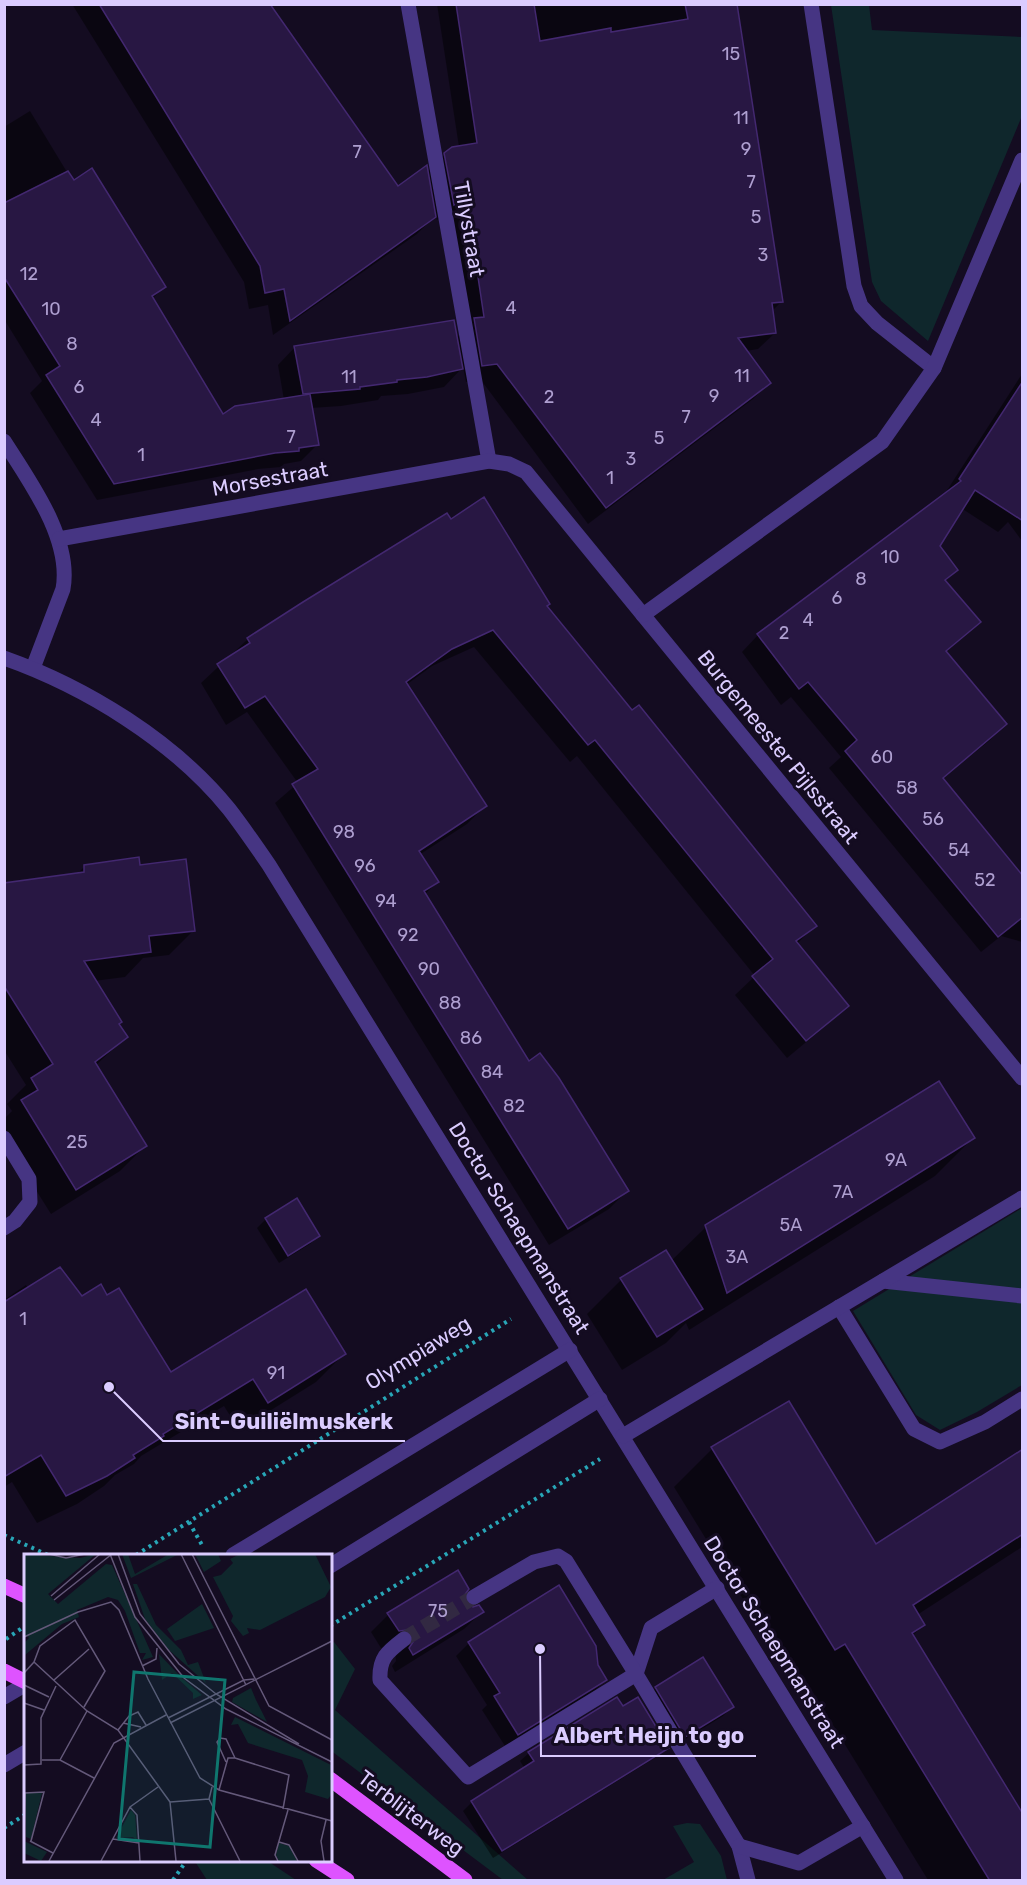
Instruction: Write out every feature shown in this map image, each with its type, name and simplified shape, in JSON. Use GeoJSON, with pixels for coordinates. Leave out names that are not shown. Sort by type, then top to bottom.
{"type":"FeatureCollection","features":[{"type":"Feature","properties":{"kind":"main road"},"geometry":{"type":"LineString","coordinates":[[4,1586],[24,1595]]}},
{"type":"Feature","properties":{"kind":"main road"},"geometry":{"type":"LineString","coordinates":[[4,1671],[24,1682]]}},
{"type":"Feature","properties":{"kind":"main road","name":"Terblijterweg"},"geometry":{"type":"LineString","coordinates":[[332,1781],[465,1881]]}},
{"type":"Feature","properties":{"kind":"main road"},"geometry":{"type":"LineString","coordinates":[[317,1861],[346,1881]]}},
{"type":"Feature","properties":{"kind":"street","name":"Tillystraat"},"geometry":{"type":"LineString","coordinates":[[408,4],[489,461]]}},
{"type":"Feature","properties":{"kind":"street"},"geometry":{"type":"LineString","coordinates":[[811,4],[854,286],[861,306],[877,323],[934,368]]}},
{"type":"Feature","properties":{"kind":"street"},"geometry":{"type":"LineString","coordinates":[[643,615],[882,442],[934,368],[1023,160]]}},
{"type":"Feature","properties":{"kind":"street"},"geometry":{"type":"LineString","coordinates":[[4,441],[40,500],[59,539],[65,576],[63,589],[33,668]]}},
{"type":"Feature","properties":{"kind":"street","name":"Morsestraat"},"geometry":{"type":"LineString","coordinates":[[59,539],[489,461]]}},
{"type":"Feature","properties":{"kind":"street","name":"Burgemeester Pijlsstraat"},"geometry":{"type":"LineString","coordinates":[[489,461],[509,464],[526,472],[1023,1078]]}},
{"type":"Feature","properties":{"kind":"street","name":"Doctor Schaepmanstraat"},"geometry":{"type":"LineString","coordinates":[[4,658],[33,668],[118,712],[177,757],[229,808],[269,864],[896,1881]]}},
{"type":"Feature","properties":{"kind":"street"},"geometry":{"type":"LineString","coordinates":[[4,1138],[29,1179],[30,1202],[15,1221],[4,1228]]}},
{"type":"Feature","properties":{"kind":"street"},"geometry":{"type":"LineString","coordinates":[[625,1439],[839,1307],[1023,1198]]}},
{"type":"Feature","properties":{"kind":"street"},"geometry":{"type":"LineString","coordinates":[[883,1281],[1023,1296]]}},
{"type":"Feature","properties":{"kind":"street"},"geometry":{"type":"LineString","coordinates":[[839,1307],[914,1429],[940,1442],[985,1422],[1023,1399]]}},
{"type":"Feature","properties":{"kind":"street"},"geometry":{"type":"LineString","coordinates":[[235,1554],[570,1350]]}},
{"type":"Feature","properties":{"kind":"street"},"geometry":{"type":"LineString","coordinates":[[332,1565],[600,1399]]}},
{"type":"Feature","properties":{"kind":"street"},"geometry":{"type":"LineString","coordinates":[[474,1597],[534,1562],[558,1556],[566,1561],[739,1846],[748,1881]]}},
{"type":"Feature","properties":{"kind":"street"},"geometry":{"type":"LineString","coordinates":[[404,1639],[386,1653],[379,1667],[380,1680],[468,1777],[636,1674],[651,1628],[717,1588]]}},
{"type":"Feature","properties":{"kind":"street"},"geometry":{"type":"LineString","coordinates":[[4,1697],[24,1684]]}},
{"type":"Feature","properties":{"kind":"street"},"geometry":{"type":"LineString","coordinates":[[4,1765],[24,1753]]}},
{"type":"Feature","properties":{"kind":"street"},"geometry":{"type":"LineString","coordinates":[[739,1846],[800,1863],[863,1826]]}},
{"type":"Feature","properties":{"kind":"path","name":"Olympiaweg"},"geometry":{"type":"LineString","coordinates":[[138,1554],[540,1301]]}},
{"type":"Feature","properties":{"kind":"path"},"geometry":{"type":"LineString","coordinates":[[332,1625],[625,1439]]}},
{"type":"Feature","properties":{"kind":"path"},"geometry":{"type":"LineString","coordinates":[[189,1522],[204,1547]]}},
{"type":"Feature","properties":{"kind":"path"},"geometry":{"type":"LineString","coordinates":[[4,1535],[46,1554]]}},
{"type":"Feature","properties":{"kind":"path"},"geometry":{"type":"LineString","coordinates":[[4,1640],[24,1627]]}},
{"type":"Feature","properties":{"kind":"path"},"geometry":{"type":"LineString","coordinates":[[4,1828],[24,1815]]}},
{"type":"Feature","properties":{"kind":"path"},"geometry":{"type":"LineString","coordinates":[[173,1881],[186,1861]]}},
{"type":"Feature","properties":{"kind":"green space"},"geometry":{"type":"Polygon","coordinates":[[[831,5],[869,5],[872,30],[1022,37],[1022,116],[928,341],[881,301],[872,282],[831,5]]]}},
{"type":"Feature","properties":{"kind":"green space"},"geometry":{"type":"Polygon","coordinates":[[[1022,1208],[1022,1385],[977,1412],[940,1430],[916,1415],[853,1311],[1022,1208]]]}},
{"type":"Feature","properties":{"kind":"green space"},"geometry":{"type":"Polygon","coordinates":[[[334,1642],[355,1669],[335,1710],[528,1880],[503,1880],[332,1752],[332,1643],[334,1642]]]}},
{"type":"Feature","properties":{"kind":"green space"},"geometry":{"type":"Polygon","coordinates":[[[687,1823],[700,1824],[721,1856],[727,1880],[663,1880],[694,1862],[673,1826],[687,1823]]]}},
{"type":"Feature","properties":{"kind":"green space"},"geometry":{"type":"Polygon","coordinates":[[[195,1861],[268,1861],[296,1880],[207,1880],[195,1861]]]}},
{"type":"Feature","properties":{"kind":"building"},"geometry":{"type":"Polygon","coordinates":[[[99,4],[270,4],[398,186],[427,165],[436,217],[290,321],[284,289],[265,293],[260,266],[99,4]]]}},
{"type":"Feature","properties":{"kind":"building"},"geometry":{"type":"Polygon","coordinates":[[[456,4],[534,4],[540,41],[611,28],[611,32],[688,19],[685,4],[737,4],[783,302],[772,303],[776,333],[738,338],[771,383],[606,508],[497,364],[482,366],[474,318],[484,317],[466,197],[454,205],[444,153],[452,147],[477,143],[456,4]]]}},
{"type":"Feature","properties":{"kind":"building"},"geometry":{"type":"Polygon","coordinates":[[[92,168],[166,287],[152,296],[223,414],[235,406],[310,394],[319,445],[299,448],[299,451],[275,453],[114,484],[46,375],[60,366],[4,277],[4,203],[68,171],[74,180],[92,168]]]}},
{"type":"Feature","properties":{"kind":"building"},"geometry":{"type":"Polygon","coordinates":[[[454,320],[463,369],[360,387],[360,389],[303,394],[294,346],[454,320]]]}},
{"type":"Feature","properties":{"kind":"building"},"geometry":{"type":"Polygon","coordinates":[[[1023,381],[1023,521],[975,490],[940,546],[958,570],[945,580],[981,622],[946,651],[1007,724],[943,778],[1023,876],[1023,917],[998,937],[845,751],[857,740],[808,682],[799,689],[757,634],[961,481],[959,479],[1023,381]]]}},
{"type":"Feature","properties":{"kind":"building"},"geometry":{"type":"Polygon","coordinates":[[[484,497],[550,604],[547,606],[632,710],[639,705],[817,926],[796,941],[849,1006],[806,1041],[752,976],[773,959],[595,740],[588,745],[493,630],[452,649],[406,682],[487,806],[419,851],[439,882],[424,891],[529,1061],[540,1053],[559,1078],[629,1191],[568,1229],[292,784],[318,769],[265,696],[245,708],[217,664],[250,643],[247,638],[303,602],[447,513],[451,519],[484,497]]]}},
{"type":"Feature","properties":{"kind":"building"},"geometry":{"type":"Polygon","coordinates":[[[139,857],[140,865],[186,859],[195,931],[149,936],[151,952],[84,961],[122,1022],[119,1024],[128,1037],[95,1062],[147,1146],[76,1190],[21,1100],[38,1090],[31,1078],[53,1064],[4,986],[4,883],[84,872],[84,865],[139,857]]]}},
{"type":"Feature","properties":{"kind":"building"},"geometry":{"type":"Polygon","coordinates":[[[939,1081],[975,1138],[727,1293],[705,1225],[939,1081]]]}},
{"type":"Feature","properties":{"kind":"building"},"geometry":{"type":"Polygon","coordinates":[[[297,1198],[320,1236],[288,1256],[265,1218],[297,1198]]]}},
{"type":"Feature","properties":{"kind":"building"},"geometry":{"type":"Polygon","coordinates":[[[666,1250],[703,1309],[657,1337],[620,1278],[666,1250]]]}},
{"type":"Feature","properties":{"kind":"building"},"geometry":{"type":"Polygon","coordinates":[[[60,1267],[82,1296],[101,1284],[107,1295],[119,1288],[171,1372],[306,1289],[346,1354],[268,1403],[253,1379],[163,1434],[164,1436],[133,1455],[135,1458],[107,1476],[66,1496],[41,1455],[4,1477],[4,1302],[60,1267]]]}},
{"type":"Feature","properties":{"kind":"building"},"geometry":{"type":"Polygon","coordinates":[[[789,1401],[876,1544],[1023,1449],[1023,1534],[913,1605],[925,1625],[912,1633],[1023,1814],[1023,1881],[990,1881],[845,1644],[835,1650],[711,1447],[789,1401]]]}},
{"type":"Feature","properties":{"kind":"building"},"geometry":{"type":"Polygon","coordinates":[[[458,1570],[469,1589],[464,1596],[466,1602],[473,1607],[479,1605],[484,1612],[413,1655],[409,1648],[413,1642],[412,1634],[407,1630],[399,1631],[387,1613],[458,1570]]]}},
{"type":"Feature","properties":{"kind":"building"},"geometry":{"type":"Polygon","coordinates":[[[559,1585],[596,1646],[598,1665],[607,1680],[518,1735],[494,1696],[500,1693],[468,1642],[559,1585]]]}},
{"type":"Feature","properties":{"kind":"building"},"geometry":{"type":"Polygon","coordinates":[[[703,1657],[734,1707],[685,1737],[655,1687],[703,1657]]]}},
{"type":"Feature","properties":{"kind":"building"},"geometry":{"type":"Polygon","coordinates":[[[617,1697],[623,1706],[638,1697],[669,1748],[502,1851],[471,1801],[534,1761],[528,1752],[617,1697]]]}},
{"type":"Feature","properties":{"kind":"tunnel"},"geometry":{"type":"LineString","coordinates":[[404,1639],[474,1597]]}},
{"type":"Feature","properties":{"kind":"place","name":"Sint-Guiliëlmuskerk"},"geometry":{"type":"Point","coordinates":[109,1387]}},
{"type":"Feature","properties":{"kind":"place","name":"Albert Heijn to go"},"geometry":{"type":"Point","coordinates":[540,1649]}}]}
